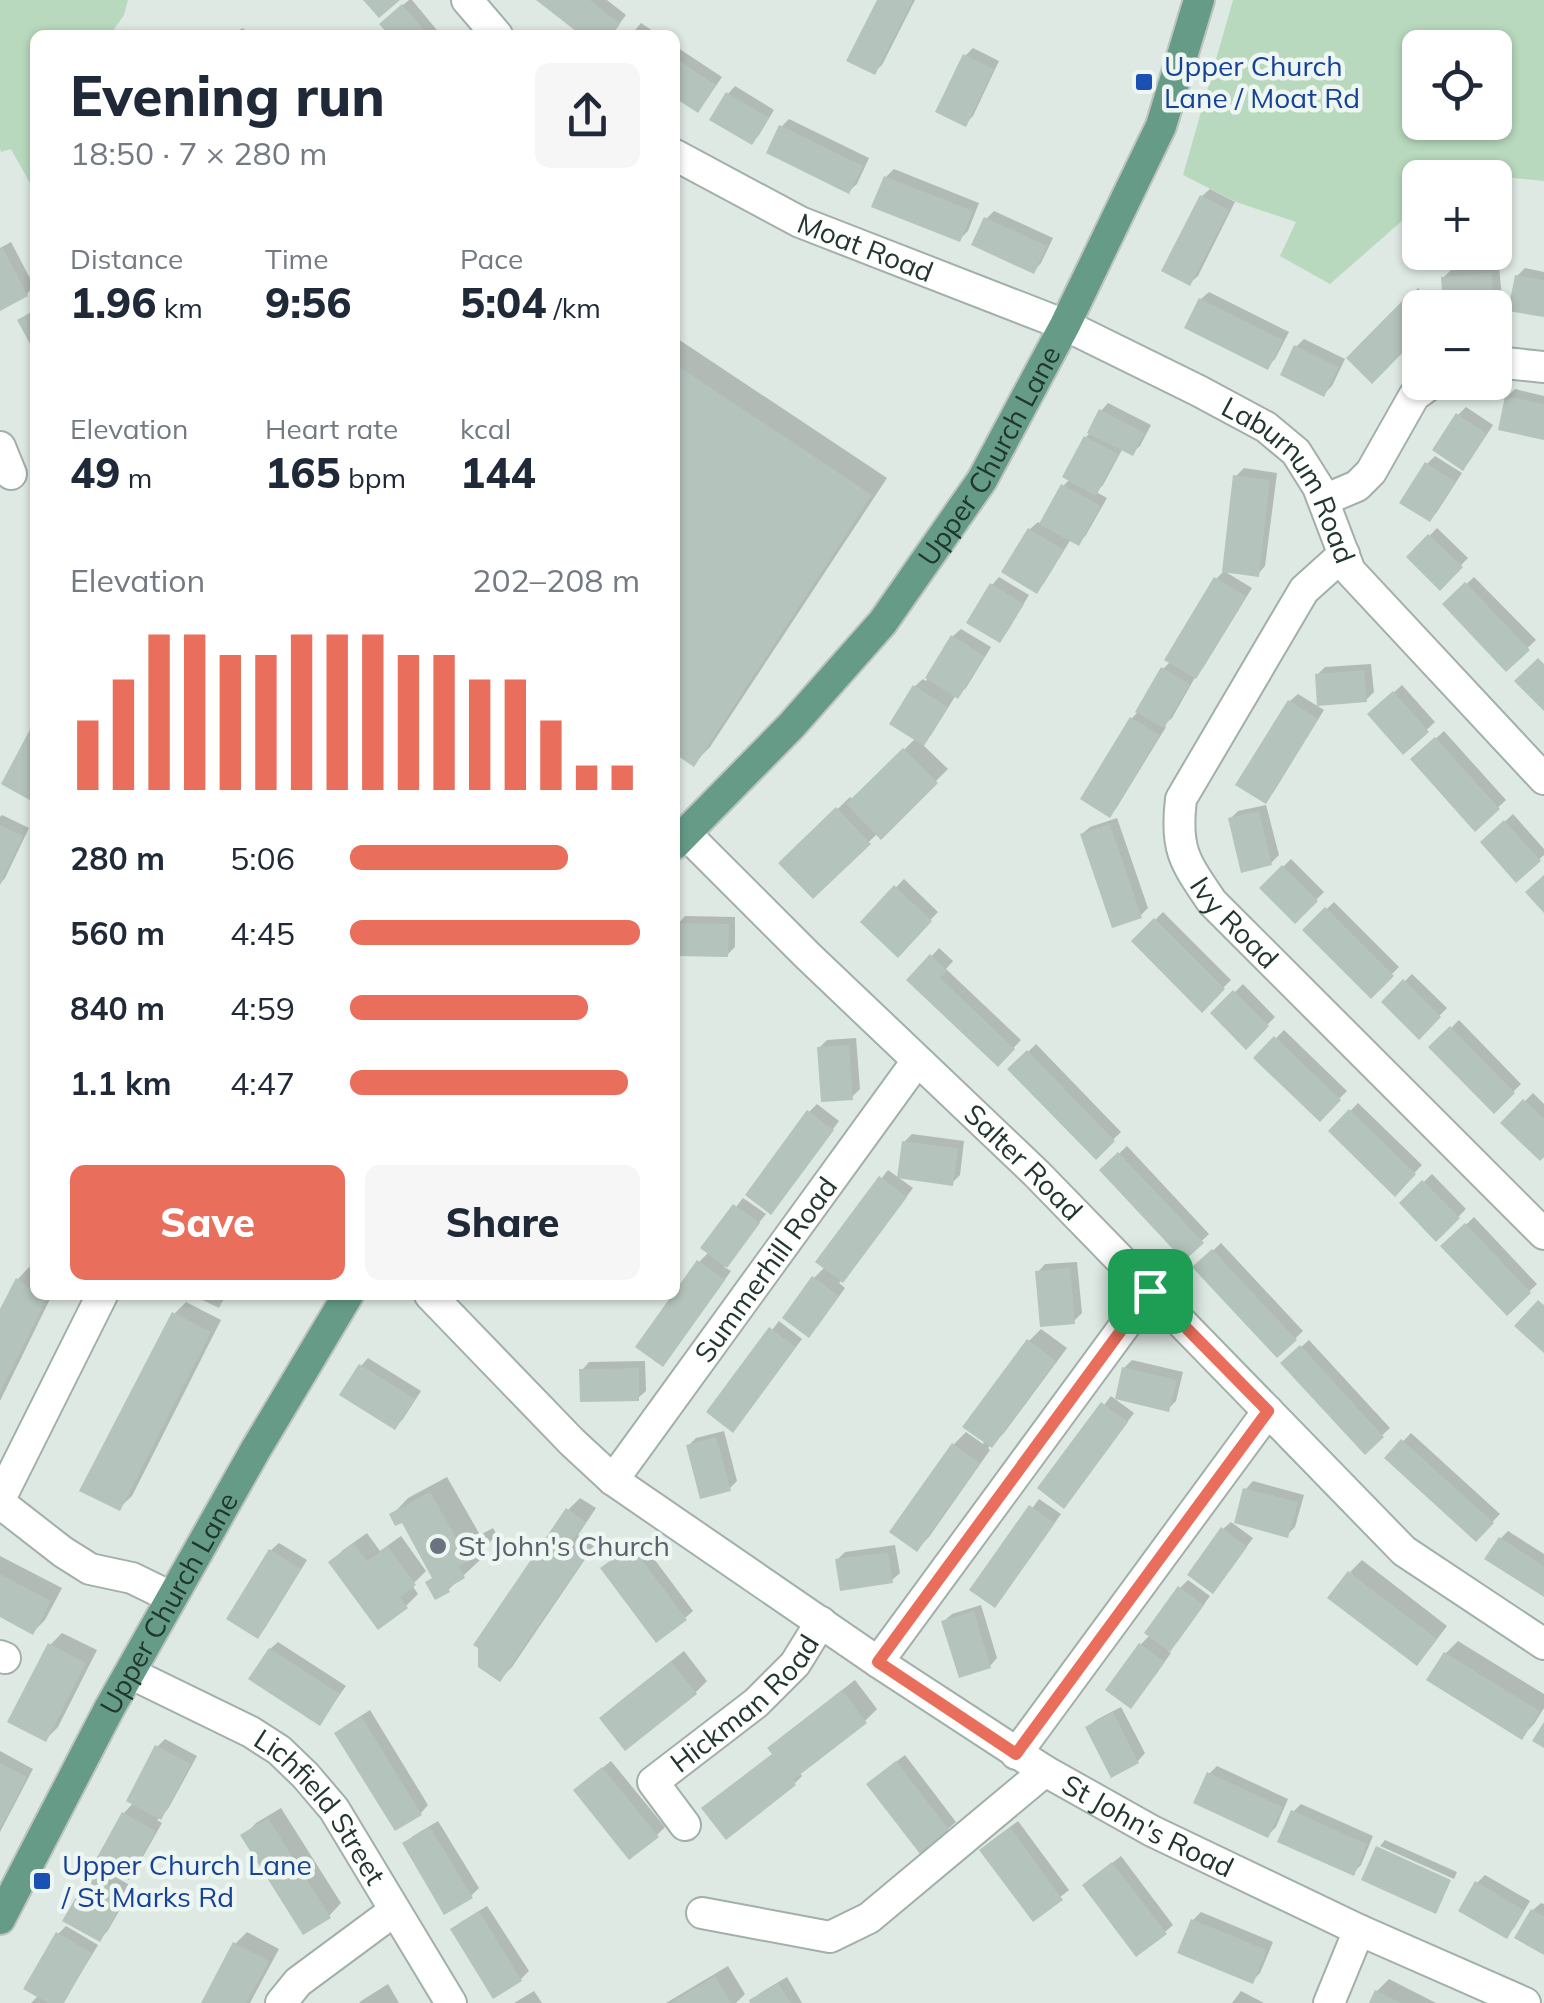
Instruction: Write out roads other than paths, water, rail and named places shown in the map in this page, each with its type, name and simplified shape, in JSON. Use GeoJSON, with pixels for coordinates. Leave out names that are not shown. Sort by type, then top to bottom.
{"type":"FeatureCollection","features":[{"type":"Feature","properties":{"kind":"main road","name":"Upper Church Lane"},"geometry":{"type":"LineString","coordinates":[[680,838],[791,726],[883,622],[982,480],[1065,325],[1160,126],[1200,0]]}},
{"type":"Feature","properties":{"kind":"main road","name":"Upper Church Lane"},"geometry":{"type":"LineString","coordinates":[[0,1919],[109,1708],[345,1300]]}},
{"type":"Feature","properties":{"kind":"street"},"geometry":{"type":"LineString","coordinates":[[468,0],[493,30]]}},
{"type":"Feature","properties":{"kind":"street","name":"Moat Road"},"geometry":{"type":"LineString","coordinates":[[680,158],[800,222],[1065,325]]}},
{"type":"Feature","properties":{"kind":"street","name":"Laburnum Road"},"geometry":{"type":"LineString","coordinates":[[1065,325],[1266,427],[1296,452],[1324,500],[1350,572],[1544,779]]}},
{"type":"Feature","properties":{"kind":"street"},"geometry":{"type":"LineString","coordinates":[[1512,364],[1544,368]]}},
{"type":"Feature","properties":{"kind":"street"},"geometry":{"type":"LineString","coordinates":[[1324,500],[1357,486],[1371,472],[1412,400]]}},
{"type":"Feature","properties":{"kind":"street","name":"Ivy Road"},"geometry":{"type":"LineString","coordinates":[[1344,554],[1304,590],[1182,799],[1178,823],[1181,851],[1212,902],[1544,1234]]}},
{"type":"Feature","properties":{"kind":"street","name":"Salter Road"},"geometry":{"type":"LineString","coordinates":[[680,838],[1036,1172],[1404,1551],[1544,1644]]}},
{"type":"Feature","properties":{"kind":"street","name":"Summerhill Road"},"geometry":{"type":"LineString","coordinates":[[613,1480],[917,1062]]}},
{"type":"Feature","properties":{"kind":"street"},"geometry":{"type":"LineString","coordinates":[[878,1662],[1150,1291]]}},
{"type":"Feature","properties":{"kind":"street"},"geometry":{"type":"LineString","coordinates":[[100,1300],[0,1502],[90,1569],[132,1578],[171,1597]]}},
{"type":"Feature","properties":{"kind":"street","name":"St John's Road"},"geometry":{"type":"LineString","coordinates":[[435,1300],[613,1480],[1016,1754],[1152,1831],[1525,2003]]}},
{"type":"Feature","properties":{"kind":"street"},"geometry":{"type":"LineString","coordinates":[[1016,1754],[1268,1411]]}},
{"type":"Feature","properties":{"kind":"street","name":"Hickman Road"},"geometry":{"type":"LineString","coordinates":[[685,1825],[653,1782],[756,1703],[794,1664],[821,1622]]}},
{"type":"Feature","properties":{"kind":"street","name":"Lichfield Street"},"geometry":{"type":"LineString","coordinates":[[130,1673],[251,1732],[279,1750],[306,1775],[334,1809],[451,2003]]}},
{"type":"Feature","properties":{"kind":"street"},"geometry":{"type":"LineString","coordinates":[[702,1913],[830,1937],[869,1918],[1045,1772]]}},
{"type":"Feature","properties":{"kind":"street"},"geometry":{"type":"LineString","coordinates":[[281,2003],[298,1982],[394,1911]]}},
{"type":"Feature","properties":{"kind":"street"},"geometry":{"type":"LineString","coordinates":[[1329,2003],[1360,1930]]}},
{"type":"Feature","properties":{"kind":"place","name":"Upper Church Lane / Moat Rd"},"geometry":{"type":"Point","coordinates":[1144,82]}},
{"type":"Feature","properties":{"kind":"place","name":"St John's Church"},"geometry":{"type":"Point","coordinates":[438,1546]}},
{"type":"Feature","properties":{"kind":"place","name":"Upper Church Lane / St Marks Rd"},"geometry":{"type":"Point","coordinates":[42,1881]}}]}
